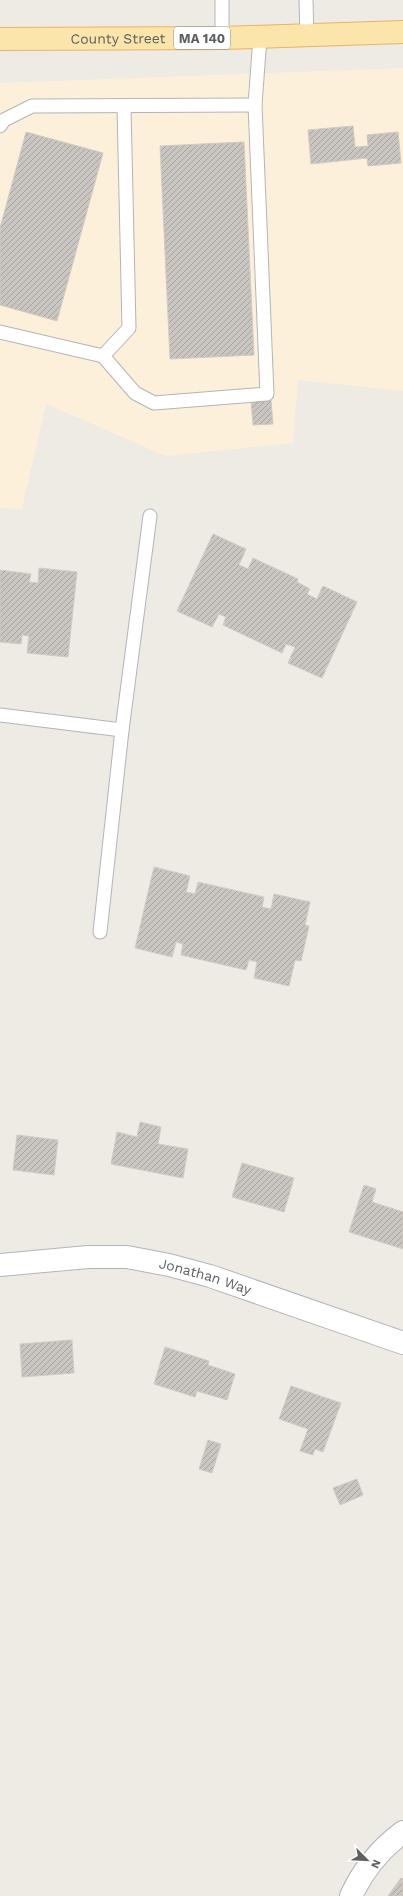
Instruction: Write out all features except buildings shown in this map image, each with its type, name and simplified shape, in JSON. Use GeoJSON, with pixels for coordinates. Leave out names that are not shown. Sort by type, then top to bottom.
{"type":"FeatureCollection","features":[{"type":"Feature","properties":{"kind":"main road","name":"County Street"},"geometry":{"type":"LineString","coordinates":[[0,39],[222,38],[403,32]]}},
{"type":"Feature","properties":{"kind":"street","name":"Jonathan Way"},"geometry":{"type":"LineString","coordinates":[[0,1265],[88,1257],[127,1257],[210,1276],[403,1343]]}},
{"type":"Feature","properties":{"kind":"street"},"geometry":{"type":"LineString","coordinates":[[350,1896],[372,1860],[388,1843],[403,1832]]}},
{"type":"Feature","properties":{"kind":"lane"},"geometry":{"type":"LineString","coordinates":[[222,0],[222,38]]}},
{"type":"Feature","properties":{"kind":"lane"},"geometry":{"type":"LineString","coordinates":[[306,0],[307,36]]}},
{"type":"Feature","properties":{"kind":"lane"},"geometry":{"type":"LineString","coordinates":[[0,332],[103,356],[135,393],[154,403],[267,394],[255,105],[260,37]]}},
{"type":"Feature","properties":{"kind":"lane"},"geometry":{"type":"LineString","coordinates":[[0,126],[4,120],[32,106],[255,105]]}},
{"type":"Feature","properties":{"kind":"lane"},"geometry":{"type":"LineString","coordinates":[[103,356],[129,328],[124,106]]}},
{"type":"Feature","properties":{"kind":"lane"},"geometry":{"type":"LineString","coordinates":[[100,932],[122,730],[150,516]]}},
{"type":"Feature","properties":{"kind":"lane"},"geometry":{"type":"LineString","coordinates":[[0,714],[122,730]]}},
{"type":"Feature","properties":{"kind":"shaded area"},"geometry":{"type":"Polygon","coordinates":[[[403,68],[403,391],[298,380],[293,443],[166,456],[46,404],[22,509],[0,508],[0,83],[403,68]]]}}]}
